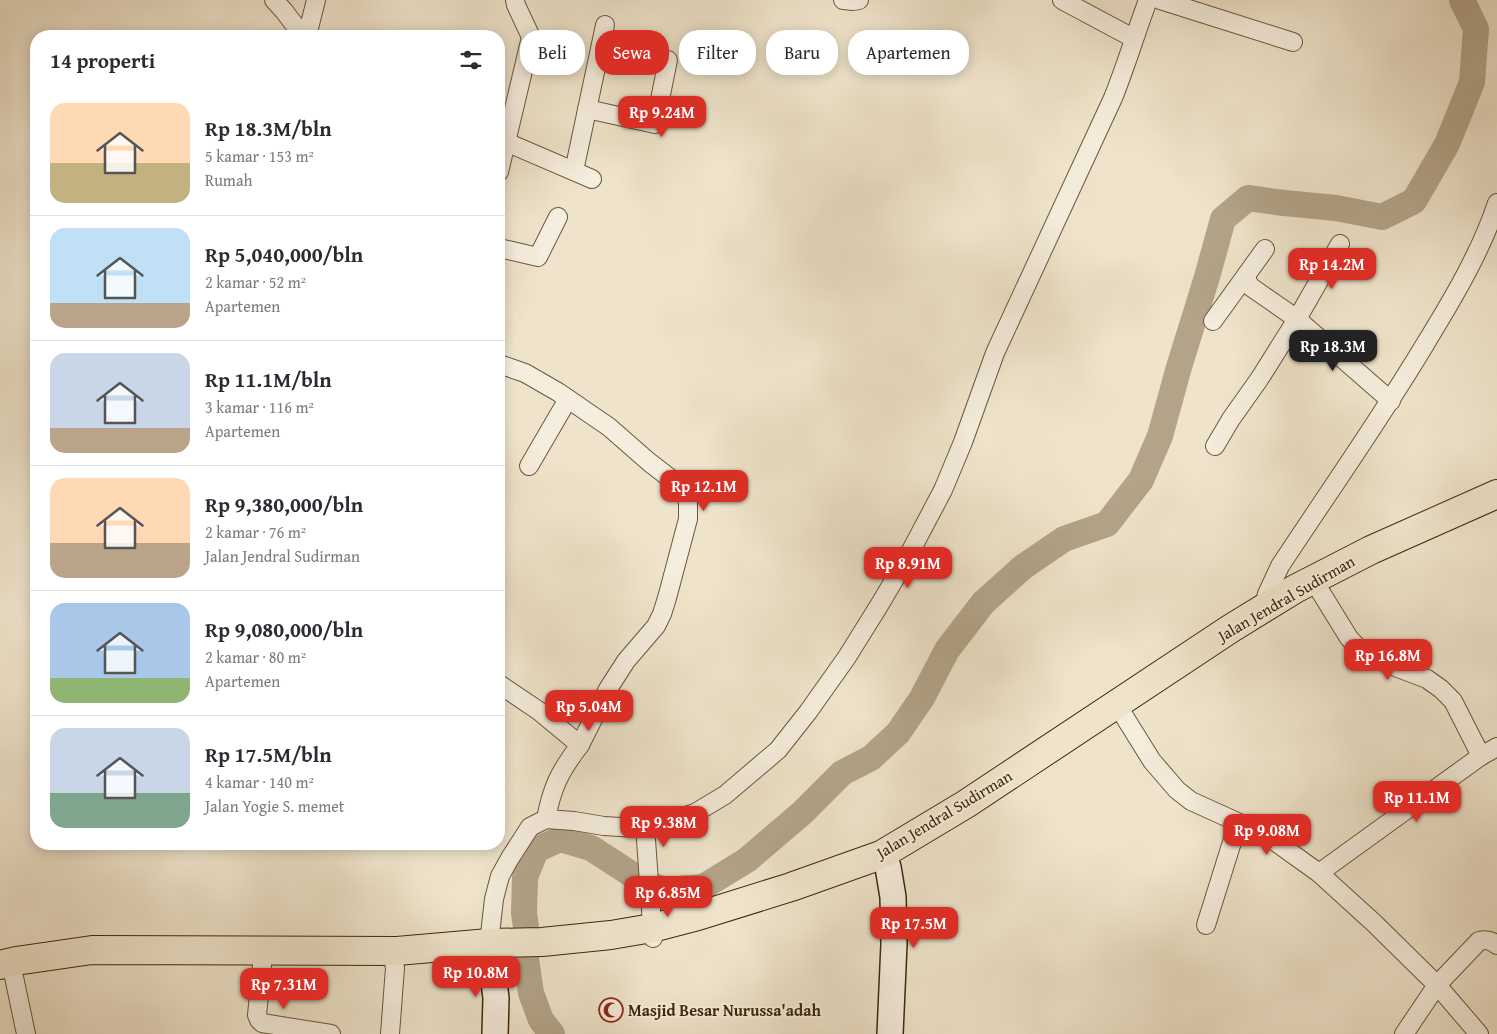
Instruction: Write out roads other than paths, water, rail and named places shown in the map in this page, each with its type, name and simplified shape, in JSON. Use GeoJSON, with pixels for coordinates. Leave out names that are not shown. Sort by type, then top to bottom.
{"type":"FeatureCollection","features":[{"type":"Feature","properties":{"kind":"highway","name":"Jalan Jendral Sudirman"},"geometry":{"type":"LineString","coordinates":[[5,974],[70,966],[119,963],[262,965],[393,960],[542,950],[568,956],[633,946],[653,935],[678,936],[742,916],[884,861],[1027,783],[1265,616],[1295,589],[1371,550],[1497,494]]}},
{"type":"Feature","properties":{"kind":"highway","name":"Jalan Jendral Sudirman"},"geometry":{"type":"LineString","coordinates":[[884,861],[966,804],[1230,629],[1265,616],[1390,557],[1497,511]]}},
{"type":"Feature","properties":{"kind":"highway","name":"Jalan Jendral Sudirman"},"geometry":{"type":"LineString","coordinates":[[5,974],[60,954],[92,950],[393,960]]}},
{"type":"Feature","properties":{"kind":"street"},"geometry":{"type":"LineString","coordinates":[[274,0],[298,30]]}},
{"type":"Feature","properties":{"kind":"street"},"geometry":{"type":"LineString","coordinates":[[308,30],[316,0]]}},
{"type":"Feature","properties":{"kind":"street"},"geometry":{"type":"LineString","coordinates":[[505,146],[531,37],[515,0]]}},
{"type":"Feature","properties":{"kind":"street"},"geometry":{"type":"LineString","coordinates":[[843,0],[859,0]]}},
{"type":"Feature","properties":{"kind":"street"},"geometry":{"type":"LineString","coordinates":[[1062,0],[1133,38]]}},
{"type":"Feature","properties":{"kind":"street"},"geometry":{"type":"LineString","coordinates":[[495,1034],[499,952],[494,899],[500,876],[530,827],[546,819],[636,828],[667,822],[695,813],[725,795],[778,750],[847,657],[906,560],[943,490],[963,442],[995,353],[1113,98],[1148,0]]}},
{"type":"Feature","properties":{"kind":"street"},"geometry":{"type":"LineString","coordinates":[[1160,0],[1293,42]]}},
{"type":"Feature","properties":{"kind":"street"},"geometry":{"type":"LineString","coordinates":[[574,171],[605,24]]}},
{"type":"Feature","properties":{"kind":"street"},"geometry":{"type":"LineString","coordinates":[[587,109],[655,124],[665,75]]}},
{"type":"Feature","properties":{"kind":"street"},"geometry":{"type":"LineString","coordinates":[[506,142],[592,179]]}},
{"type":"Feature","properties":{"kind":"street"},"geometry":{"type":"LineString","coordinates":[[1265,616],[1274,577],[1280,566],[1391,400],[1442,318],[1471,264],[1496,209]]}},
{"type":"Feature","properties":{"kind":"street"},"geometry":{"type":"LineString","coordinates":[[505,249],[538,257],[558,217]]}},
{"type":"Feature","properties":{"kind":"street"},"geometry":{"type":"LineString","coordinates":[[1215,446],[1297,319],[1340,244]]}},
{"type":"Feature","properties":{"kind":"street"},"geometry":{"type":"LineString","coordinates":[[1214,321],[1265,249]]}},
{"type":"Feature","properties":{"kind":"street"},"geometry":{"type":"LineString","coordinates":[[1247,274],[1247,281],[1251,287],[1297,319],[1391,400]]}},
{"type":"Feature","properties":{"kind":"street"},"geometry":{"type":"LineString","coordinates":[[505,366],[525,374],[568,399],[609,427],[684,489],[688,503],[688,520],[668,598],[662,614],[656,626],[626,661],[580,745],[559,775],[546,819]]}},
{"type":"Feature","properties":{"kind":"street"},"geometry":{"type":"LineString","coordinates":[[530,466],[568,399]]}},
{"type":"Feature","properties":{"kind":"street"},"geometry":{"type":"LineString","coordinates":[[1320,591],[1349,638],[1361,651],[1427,679],[1453,701],[1481,756]]}},
{"type":"Feature","properties":{"kind":"street"},"geometry":{"type":"LineString","coordinates":[[505,688],[539,711],[580,745]]}},
{"type":"Feature","properties":{"kind":"street"},"geometry":{"type":"LineString","coordinates":[[1124,716],[1152,761],[1177,790],[1191,801],[1266,835],[1320,873],[1437,984],[1480,1034]]}},
{"type":"Feature","properties":{"kind":"street"},"geometry":{"type":"LineString","coordinates":[[1320,873],[1481,756],[1497,747]]}},
{"type":"Feature","properties":{"kind":"street"},"geometry":{"type":"LineString","coordinates":[[1206,925],[1238,823]]}},
{"type":"Feature","properties":{"kind":"street"},"geometry":{"type":"LineString","coordinates":[[645,826],[650,873],[653,935]]}},
{"type":"Feature","properties":{"kind":"street"},"geometry":{"type":"LineString","coordinates":[[884,861],[893,897],[894,944],[890,1034]]}},
{"type":"Feature","properties":{"kind":"street"},"geometry":{"type":"LineString","coordinates":[[1404,1034],[1437,984],[1479,941],[1494,942],[1497,945]]}},
{"type":"Feature","properties":{"kind":"street"},"geometry":{"type":"LineString","coordinates":[[390,1034],[393,960]]}},
{"type":"Feature","properties":{"kind":"street"},"geometry":{"type":"LineString","coordinates":[[262,965],[257,1015],[262,1023],[331,1034]]}},
{"type":"Feature","properties":{"kind":"street"},"geometry":{"type":"LineString","coordinates":[[5,974],[26,1034]]}},
{"type":"Feature","properties":{"kind":"waterway"},"geometry":{"type":"LineString","coordinates":[[552,1034],[541,1020],[531,993],[526,959],[528,941],[524,913],[525,877],[536,850],[560,839],[591,848],[645,883],[665,890],[703,887],[747,860],[802,813],[842,773],[871,758],[898,733],[922,698],[947,650],[983,603],[1023,567],[1064,539],[1107,524],[1141,480],[1160,436],[1223,219],[1248,198],[1336,208],[1382,217],[1414,201],[1447,144],[1472,82],[1476,29],[1462,0]]}},
{"type":"Feature","properties":{"kind":"place","name":"Masjid Besar Nurussa'adah"},"geometry":{"type":"Point","coordinates":[611,1010]}}]}
